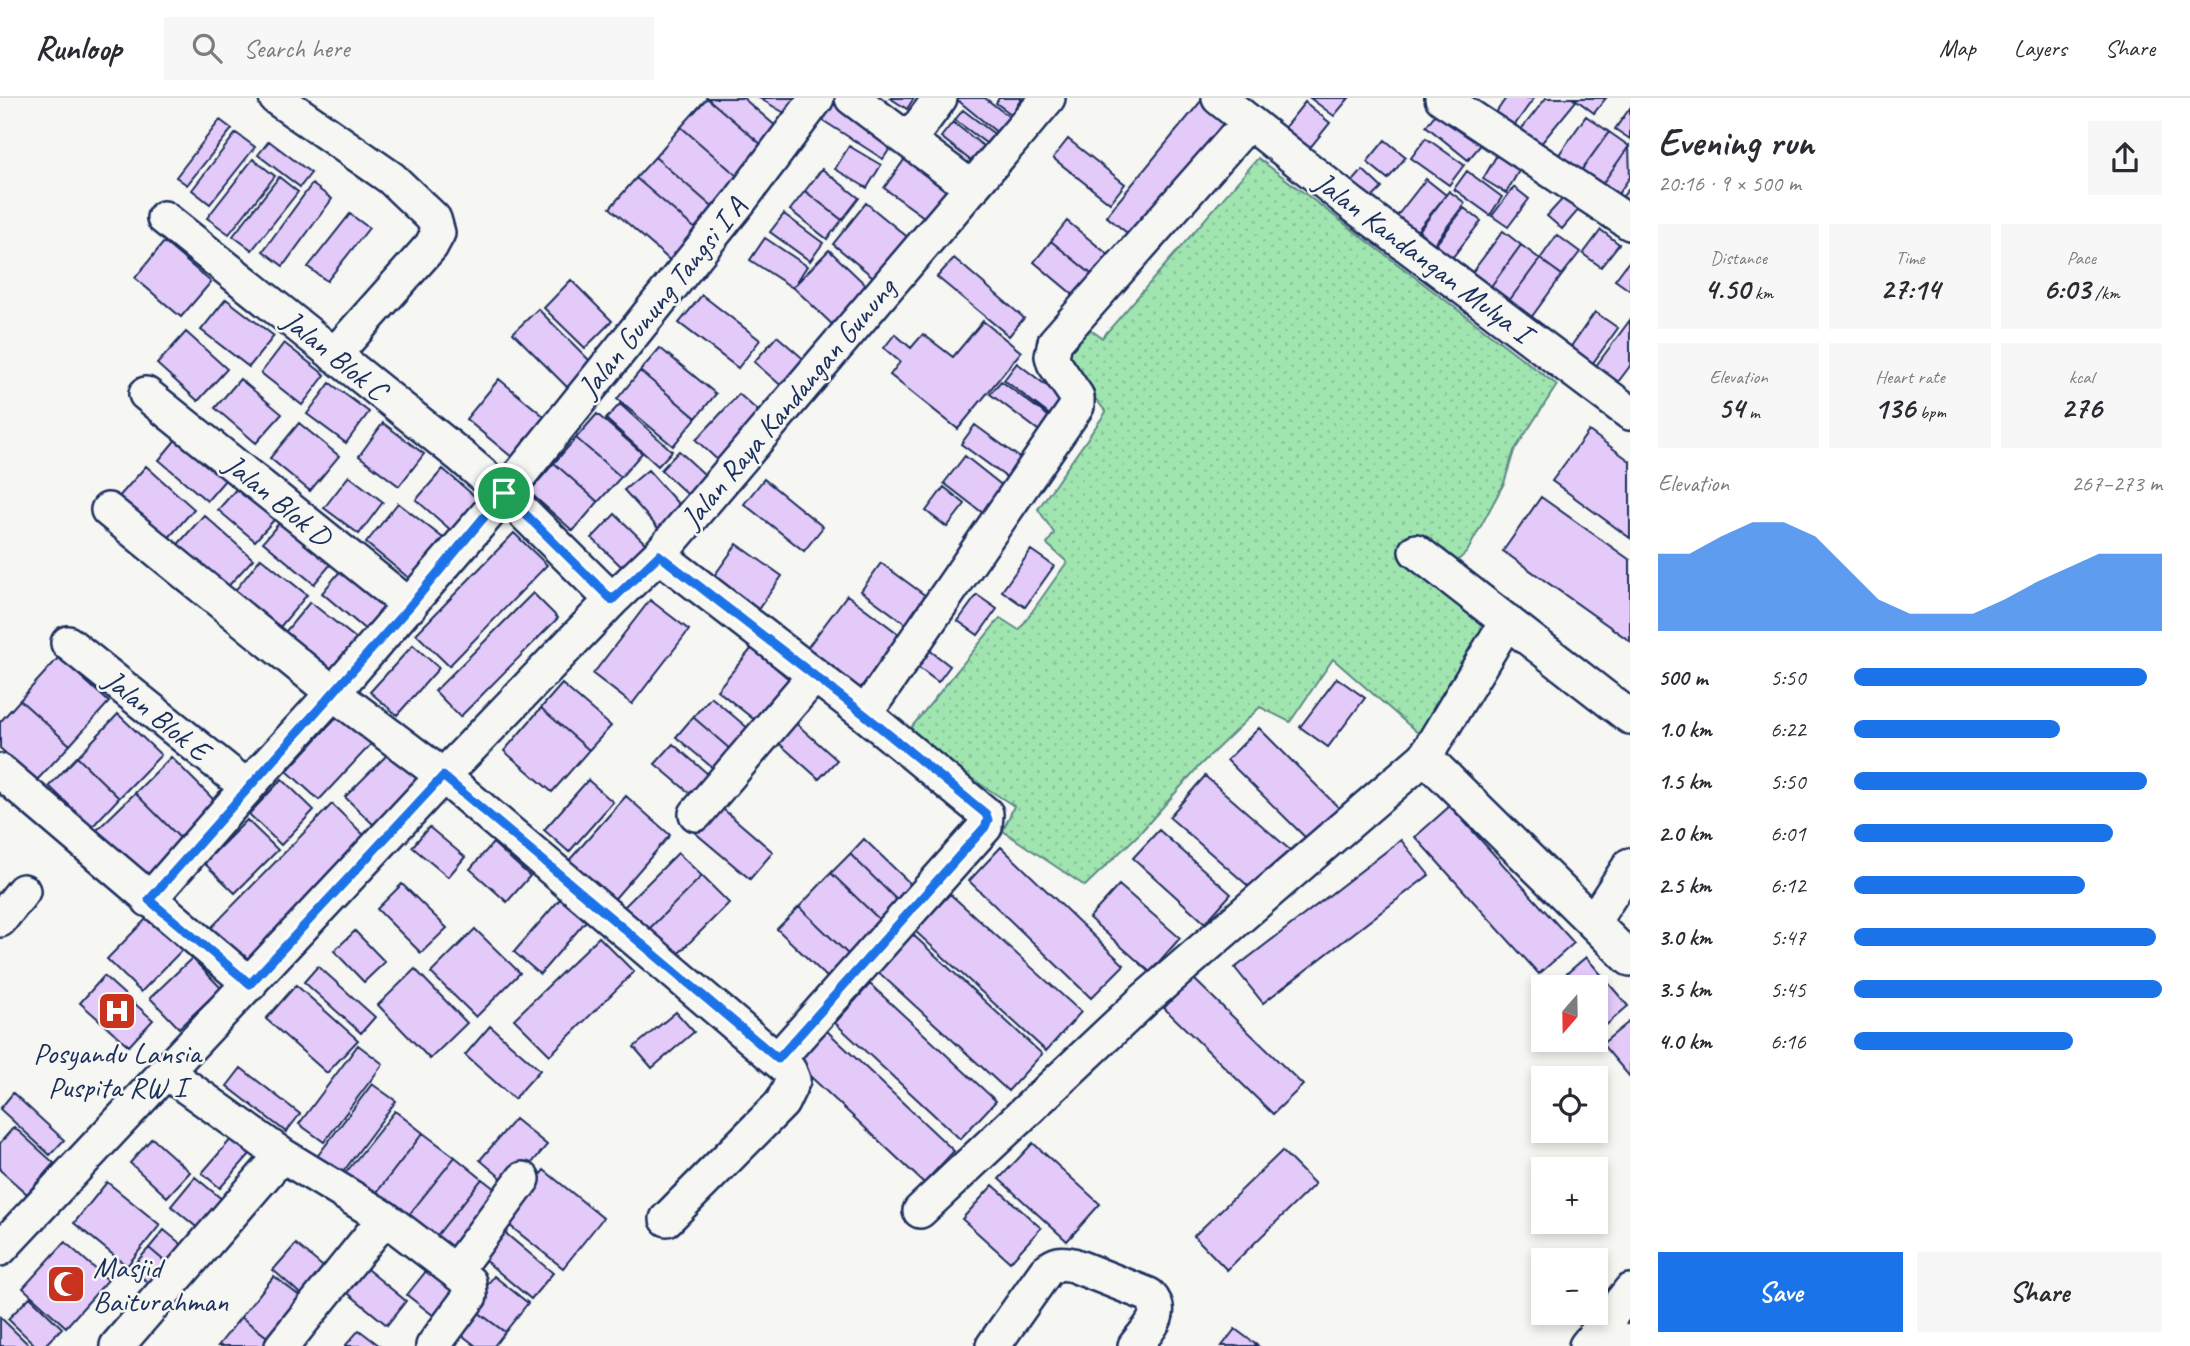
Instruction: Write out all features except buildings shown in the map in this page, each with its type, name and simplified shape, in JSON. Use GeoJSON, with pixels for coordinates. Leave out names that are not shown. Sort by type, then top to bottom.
{"type":"FeatureCollection","features":[{"type":"Feature","properties":{"kind":"street"},"geometry":{"type":"LineString","coordinates":[[276,98],[391,178],[435,219],[438,233],[431,246],[334,355]]}},
{"type":"Feature","properties":{"kind":"street","name":"Jalan Gunung Tangsi I A"},"geometry":{"type":"LineString","coordinates":[[149,900],[410,606],[739,202],[817,98]]}},
{"type":"Feature","properties":{"kind":"street"},"geometry":{"type":"LineString","coordinates":[[852,98],[972,188]]}},
{"type":"Feature","properties":{"kind":"street"},"geometry":{"type":"LineString","coordinates":[[910,139],[940,98]]}},
{"type":"Feature","properties":{"kind":"street","name":"Jalan Raya Kandangan Gunung"},"geometry":{"type":"LineString","coordinates":[[0,1249],[443,776],[612,600],[659,555],[1048,98]]}},
{"type":"Feature","properties":{"kind":"street","name":"Jalan Kandangan Mulya I"},"geometry":{"type":"LineString","coordinates":[[1219,98],[1352,204],[1630,413]]}},
{"type":"Feature","properties":{"kind":"street"},"geometry":{"type":"LineString","coordinates":[[1443,98],[1630,223]]}},
{"type":"Feature","properties":{"kind":"street"},"geometry":{"type":"LineString","coordinates":[[865,715],[1077,406],[1077,397],[1054,362],[1052,356],[1055,342],[1249,122]]}},
{"type":"Feature","properties":{"kind":"street","name":"Jalan Blok C"},"geometry":{"type":"LineString","coordinates":[[164,218],[504,493],[612,600]]}},
{"type":"Feature","properties":{"kind":"street","name":"Jalan Blok D"},"geometry":{"type":"LineString","coordinates":[[146,394],[410,606]]}},
{"type":"Feature","properties":{"kind":"street"},"geometry":{"type":"LineString","coordinates":[[108,510],[333,693],[443,776],[789,1070],[793,1080],[782,1103],[667,1219]]}},
{"type":"Feature","properties":{"kind":"street"},"geometry":{"type":"LineString","coordinates":[[1416,551],[1630,717]]}},
{"type":"Feature","properties":{"kind":"street"},"geometry":{"type":"LineString","coordinates":[[659,555],[865,715],[986,814],[988,820],[985,827],[778,1059]]}},
{"type":"Feature","properties":{"kind":"street"},"geometry":{"type":"LineString","coordinates":[[920,1211],[1144,1000],[1425,757],[1507,621]]}},
{"type":"Feature","properties":{"kind":"street","name":"Jalan Blok E"},"geometry":{"type":"LineString","coordinates":[[68,643],[247,788]]}},
{"type":"Feature","properties":{"kind":"street"},"geometry":{"type":"LineString","coordinates":[[696,814],[814,675]]}},
{"type":"Feature","properties":{"kind":"street"},"geometry":{"type":"LineString","coordinates":[[1425,757],[1630,960]]}},
{"type":"Feature","properties":{"kind":"street"},"geometry":{"type":"LineString","coordinates":[[0,771],[250,984]]}},
{"type":"Feature","properties":{"kind":"street"},"geometry":{"type":"LineString","coordinates":[[1592,922],[1630,865]]}},
{"type":"Feature","properties":{"kind":"street"},"geometry":{"type":"LineString","coordinates":[[0,920],[23,891]]}},
{"type":"Feature","properties":{"kind":"street"},"geometry":{"type":"LineString","coordinates":[[166,1072],[282,1156],[385,1218],[463,1283]]}},
{"type":"Feature","properties":{"kind":"street"},"geometry":{"type":"LineString","coordinates":[[117,1346],[282,1156]]}},
{"type":"Feature","properties":{"kind":"street"},"geometry":{"type":"LineString","coordinates":[[433,1346],[463,1283],[523,1179]]}},
{"type":"Feature","properties":{"kind":"street"},"geometry":{"type":"LineString","coordinates":[[282,1346],[385,1218]]}},
{"type":"Feature","properties":{"kind":"street"},"geometry":{"type":"LineString","coordinates":[[993,1346],[1046,1271],[1061,1262],[1149,1295],[1156,1302],[1158,1310],[1154,1320],[1135,1346]]}},
{"type":"Feature","properties":{"kind":"street"},"geometry":{"type":"LineString","coordinates":[[1605,1339],[1630,1291]]}},
{"type":"Feature","properties":{"kind":"green space"},"geometry":{"type":"Polygon","coordinates":[[[1258,158],[1557,385],[1514,451],[1504,483],[1467,552],[1431,585],[1493,620],[1419,734],[1333,659],[1290,722],[1260,707],[1199,766],[1139,834],[1085,886],[1003,831],[1014,806],[905,735],[1000,618],[1019,630],[1067,562],[1047,544],[1054,533],[1038,509],[1106,412],[1052,344],[1064,311],[1102,338],[1258,158]]]}},
{"type":"Feature","properties":{"kind":"place","name":"Posyandu Lansia Puspita RW I"},"geometry":{"type":"Point","coordinates":[117,1011]}},
{"type":"Feature","properties":{"kind":"place","name":"Masjid Baiturahman"},"geometry":{"type":"Point","coordinates":[66,1284]}},
{"type":"Feature","properties":{"kind":"route"},"geometry":{"type":"LineString","coordinates":[[504,493],[612,600],[659,555],[865,715],[986,814],[988,820],[985,827],[778,1059],[443,776],[250,984],[149,900],[410,606],[504,493]]}}]}
